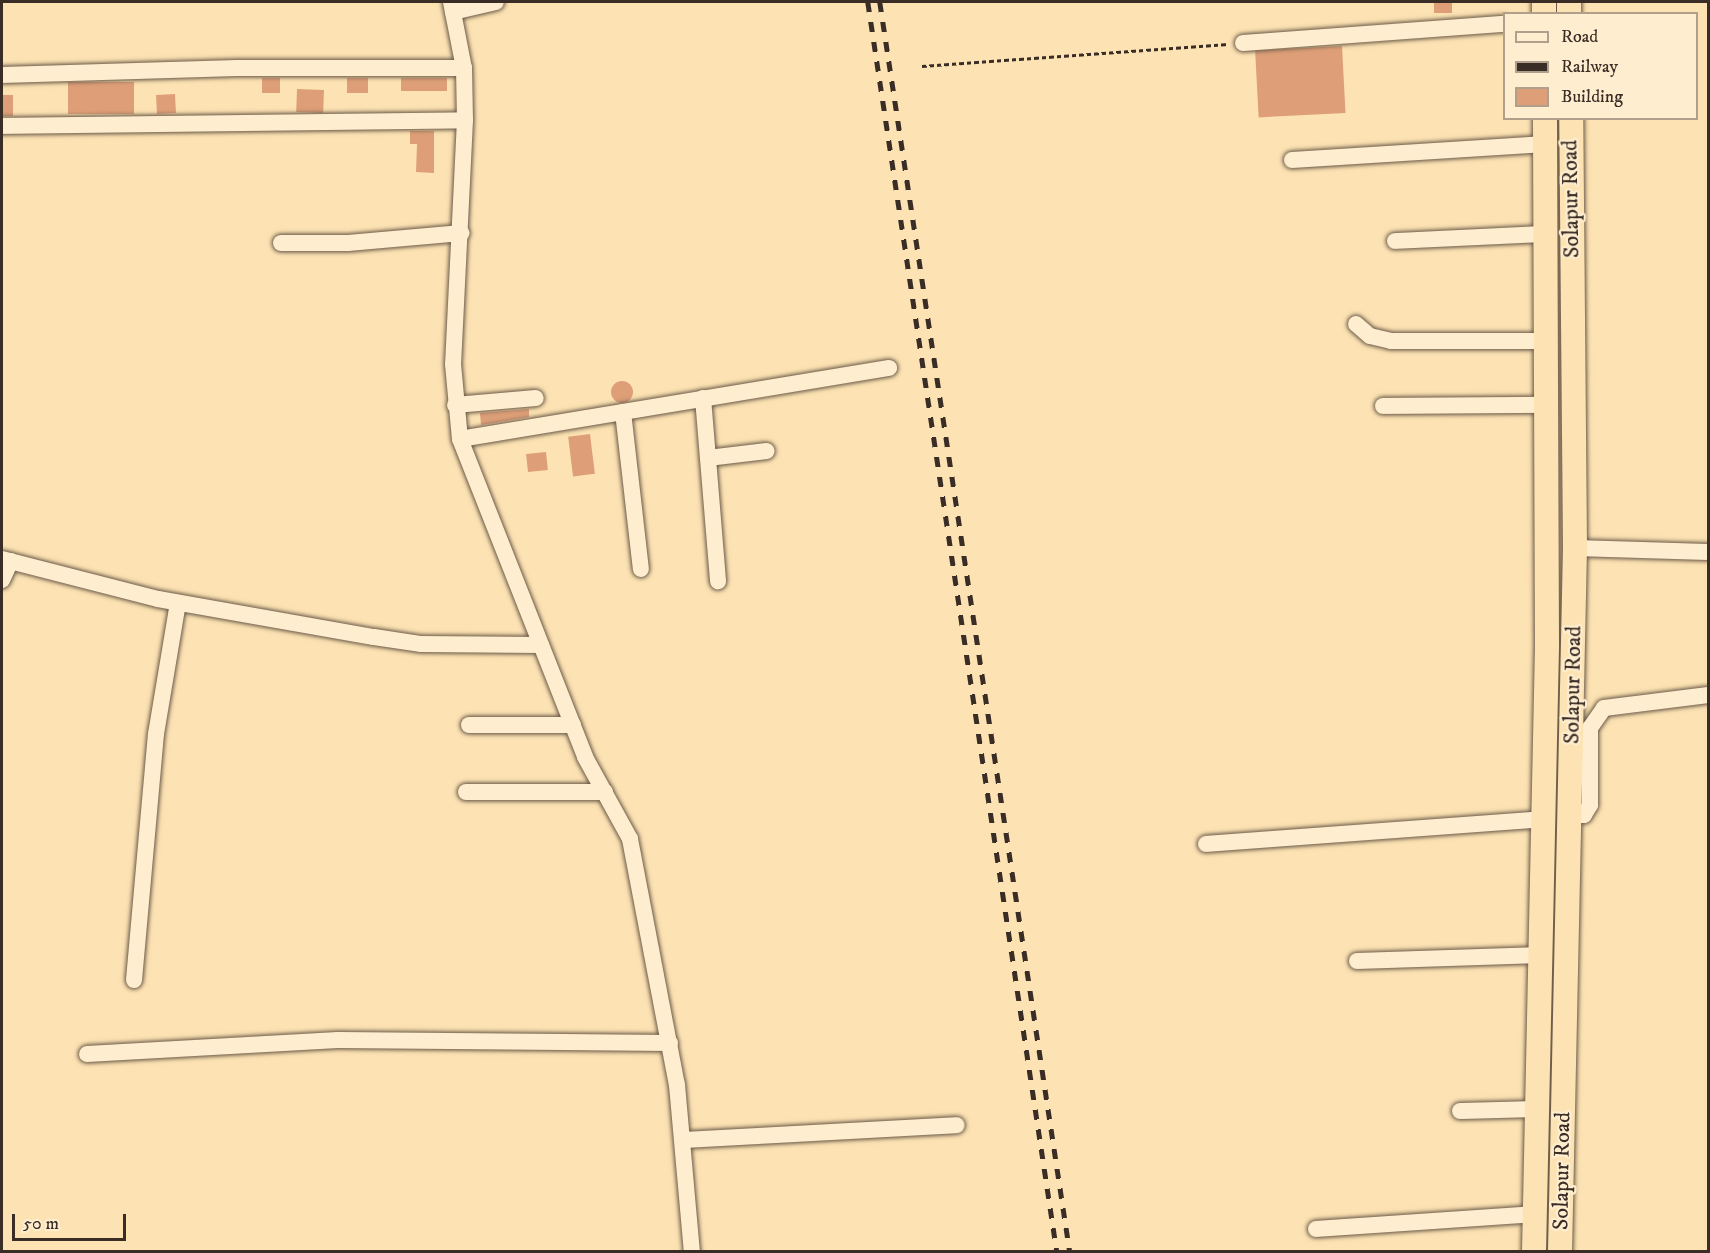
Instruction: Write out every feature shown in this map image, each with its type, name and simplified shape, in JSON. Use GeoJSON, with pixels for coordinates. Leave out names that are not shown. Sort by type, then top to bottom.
{"type":"FeatureCollection","features":[{"type":"Feature","properties":{"kind":"highway","name":"Solapur Road"},"geometry":{"type":"LineString","coordinates":[[1534,1251],[1547,645],[1545,120]]}},
{"type":"Feature","properties":{"kind":"highway","name":"Solapur Road"},"geometry":{"type":"LineString","coordinates":[[1560,1251],[1575,553],[1570,120]]}},
{"type":"Feature","properties":{"kind":"street"},"geometry":{"type":"LineString","coordinates":[[496,2],[452,7],[464,68],[465,120],[462,233],[453,364],[455,405],[460,439],[573,725],[630,839],[670,1043],[683,1140],[692,1251]]}},
{"type":"Feature","properties":{"kind":"street"},"geometry":{"type":"LineString","coordinates":[[1243,43],[1503,24]]}},
{"type":"Feature","properties":{"kind":"street"},"geometry":{"type":"LineString","coordinates":[[2,75],[237,68],[464,68]]}},
{"type":"Feature","properties":{"kind":"street"},"geometry":{"type":"LineString","coordinates":[[2,126],[423,117],[465,120]]}},
{"type":"Feature","properties":{"kind":"street"},"geometry":{"type":"LineString","coordinates":[[1292,160],[1545,144]]}},
{"type":"Feature","properties":{"kind":"street"},"geometry":{"type":"LineString","coordinates":[[281,243],[348,243],[462,233]]}},
{"type":"Feature","properties":{"kind":"street"},"geometry":{"type":"LineString","coordinates":[[1395,241],[1545,234]]}},
{"type":"Feature","properties":{"kind":"street"},"geometry":{"type":"LineString","coordinates":[[1356,324],[1370,336],[1390,341],[1546,341]]}},
{"type":"Feature","properties":{"kind":"street"},"geometry":{"type":"LineString","coordinates":[[460,439],[889,368]]}},
{"type":"Feature","properties":{"kind":"street"},"geometry":{"type":"LineString","coordinates":[[455,405],[536,398]]}},
{"type":"Feature","properties":{"kind":"street"},"geometry":{"type":"LineString","coordinates":[[703,398],[718,581]]}},
{"type":"Feature","properties":{"kind":"street"},"geometry":{"type":"LineString","coordinates":[[1383,406],[1546,405]]}},
{"type":"Feature","properties":{"kind":"street"},"geometry":{"type":"LineString","coordinates":[[623,412],[641,569]]}},
{"type":"Feature","properties":{"kind":"street"},"geometry":{"type":"LineString","coordinates":[[708,458],[767,451]]}},
{"type":"Feature","properties":{"kind":"street"},"geometry":{"type":"LineString","coordinates":[[1575,553],[1708,552]]}},
{"type":"Feature","properties":{"kind":"street"},"geometry":{"type":"LineString","coordinates":[[2,580],[6,560],[178,603],[420,644],[541,645]]}},
{"type":"Feature","properties":{"kind":"street"},"geometry":{"type":"LineString","coordinates":[[134,980],[156,734],[178,603]]}},
{"type":"Feature","properties":{"kind":"street"},"geometry":{"type":"LineString","coordinates":[[1570,816],[1584,814],[1590,805],[1590,728],[1604,708],[1708,695]]}},
{"type":"Feature","properties":{"kind":"street"},"geometry":{"type":"LineString","coordinates":[[469,725],[573,725]]}},
{"type":"Feature","properties":{"kind":"street"},"geometry":{"type":"LineString","coordinates":[[466,792],[605,792]]}},
{"type":"Feature","properties":{"kind":"street"},"geometry":{"type":"LineString","coordinates":[[1206,844],[1544,819]]}},
{"type":"Feature","properties":{"kind":"street"},"geometry":{"type":"LineString","coordinates":[[1357,961],[1541,955]]}},
{"type":"Feature","properties":{"kind":"street"},"geometry":{"type":"LineString","coordinates":[[87,1054],[338,1040],[670,1043]]}},
{"type":"Feature","properties":{"kind":"street"},"geometry":{"type":"LineString","coordinates":[[1460,1111],[1537,1109]]}},
{"type":"Feature","properties":{"kind":"street"},"geometry":{"type":"LineString","coordinates":[[683,1140],[957,1125]]}},
{"type":"Feature","properties":{"kind":"street"},"geometry":{"type":"LineString","coordinates":[[1317,1229],[1535,1214]]}},
{"type":"Feature","properties":{"kind":"path"},"geometry":{"type":"LineString","coordinates":[[922,66],[1243,43]]}},
{"type":"Feature","properties":{"kind":"building"},"geometry":{"type":"Polygon","coordinates":[[[1434,2],[1452,2],[1452,13],[1434,13],[1434,2]]]}},
{"type":"Feature","properties":{"kind":"building"},"geometry":{"type":"Polygon","coordinates":[[[1342,46],[1346,113],[1259,117],[1255,51],[1342,46]]]}},
{"type":"Feature","properties":{"kind":"building"},"geometry":{"type":"Polygon","coordinates":[[[262,78],[280,78],[280,93],[262,93],[262,78]]]}},
{"type":"Feature","properties":{"kind":"building"},"geometry":{"type":"Polygon","coordinates":[[[347,78],[368,78],[368,93],[347,93],[347,78]]]}},
{"type":"Feature","properties":{"kind":"building"},"geometry":{"type":"Polygon","coordinates":[[[401,78],[447,78],[447,91],[401,91],[401,78]]]}},
{"type":"Feature","properties":{"kind":"building"},"geometry":{"type":"Polygon","coordinates":[[[68,82],[134,82],[134,114],[68,114],[68,82]]]}},
{"type":"Feature","properties":{"kind":"building"},"geometry":{"type":"Polygon","coordinates":[[[297,89],[324,90],[323,113],[296,112],[297,89]]]}},
{"type":"Feature","properties":{"kind":"building"},"geometry":{"type":"Polygon","coordinates":[[[175,94],[176,113],[157,114],[156,95],[175,94]]]}},
{"type":"Feature","properties":{"kind":"building"},"geometry":{"type":"Polygon","coordinates":[[[2,95],[13,95],[13,116],[2,116],[2,95]]]}},
{"type":"Feature","properties":{"kind":"building"},"geometry":{"type":"Polygon","coordinates":[[[410,131],[434,131],[434,173],[416,172],[417,144],[410,144],[410,131]]]}},
{"type":"Feature","properties":{"kind":"building"},"geometry":{"type":"Polygon","coordinates":[[[622,381],[630,384],[633,392],[630,400],[622,403],[614,400],[611,392],[614,384],[622,381]]]}},
{"type":"Feature","properties":{"kind":"building"},"geometry":{"type":"Polygon","coordinates":[[[529,409],[529,417],[481,425],[480,413],[529,409]]]}},
{"type":"Feature","properties":{"kind":"building"},"geometry":{"type":"Polygon","coordinates":[[[590,434],[595,474],[573,476],[568,437],[590,434]]]}},
{"type":"Feature","properties":{"kind":"building"},"geometry":{"type":"Polygon","coordinates":[[[546,452],[548,470],[528,472],[526,454],[546,452]]]}},
{"type":"Feature","properties":{"kind":"railway"},"geometry":{"type":"LineString","coordinates":[[868,2],[1057,1252]]}},
{"type":"Feature","properties":{"kind":"railway"},"geometry":{"type":"LineString","coordinates":[[880,2],[1070,1252]]}}]}
